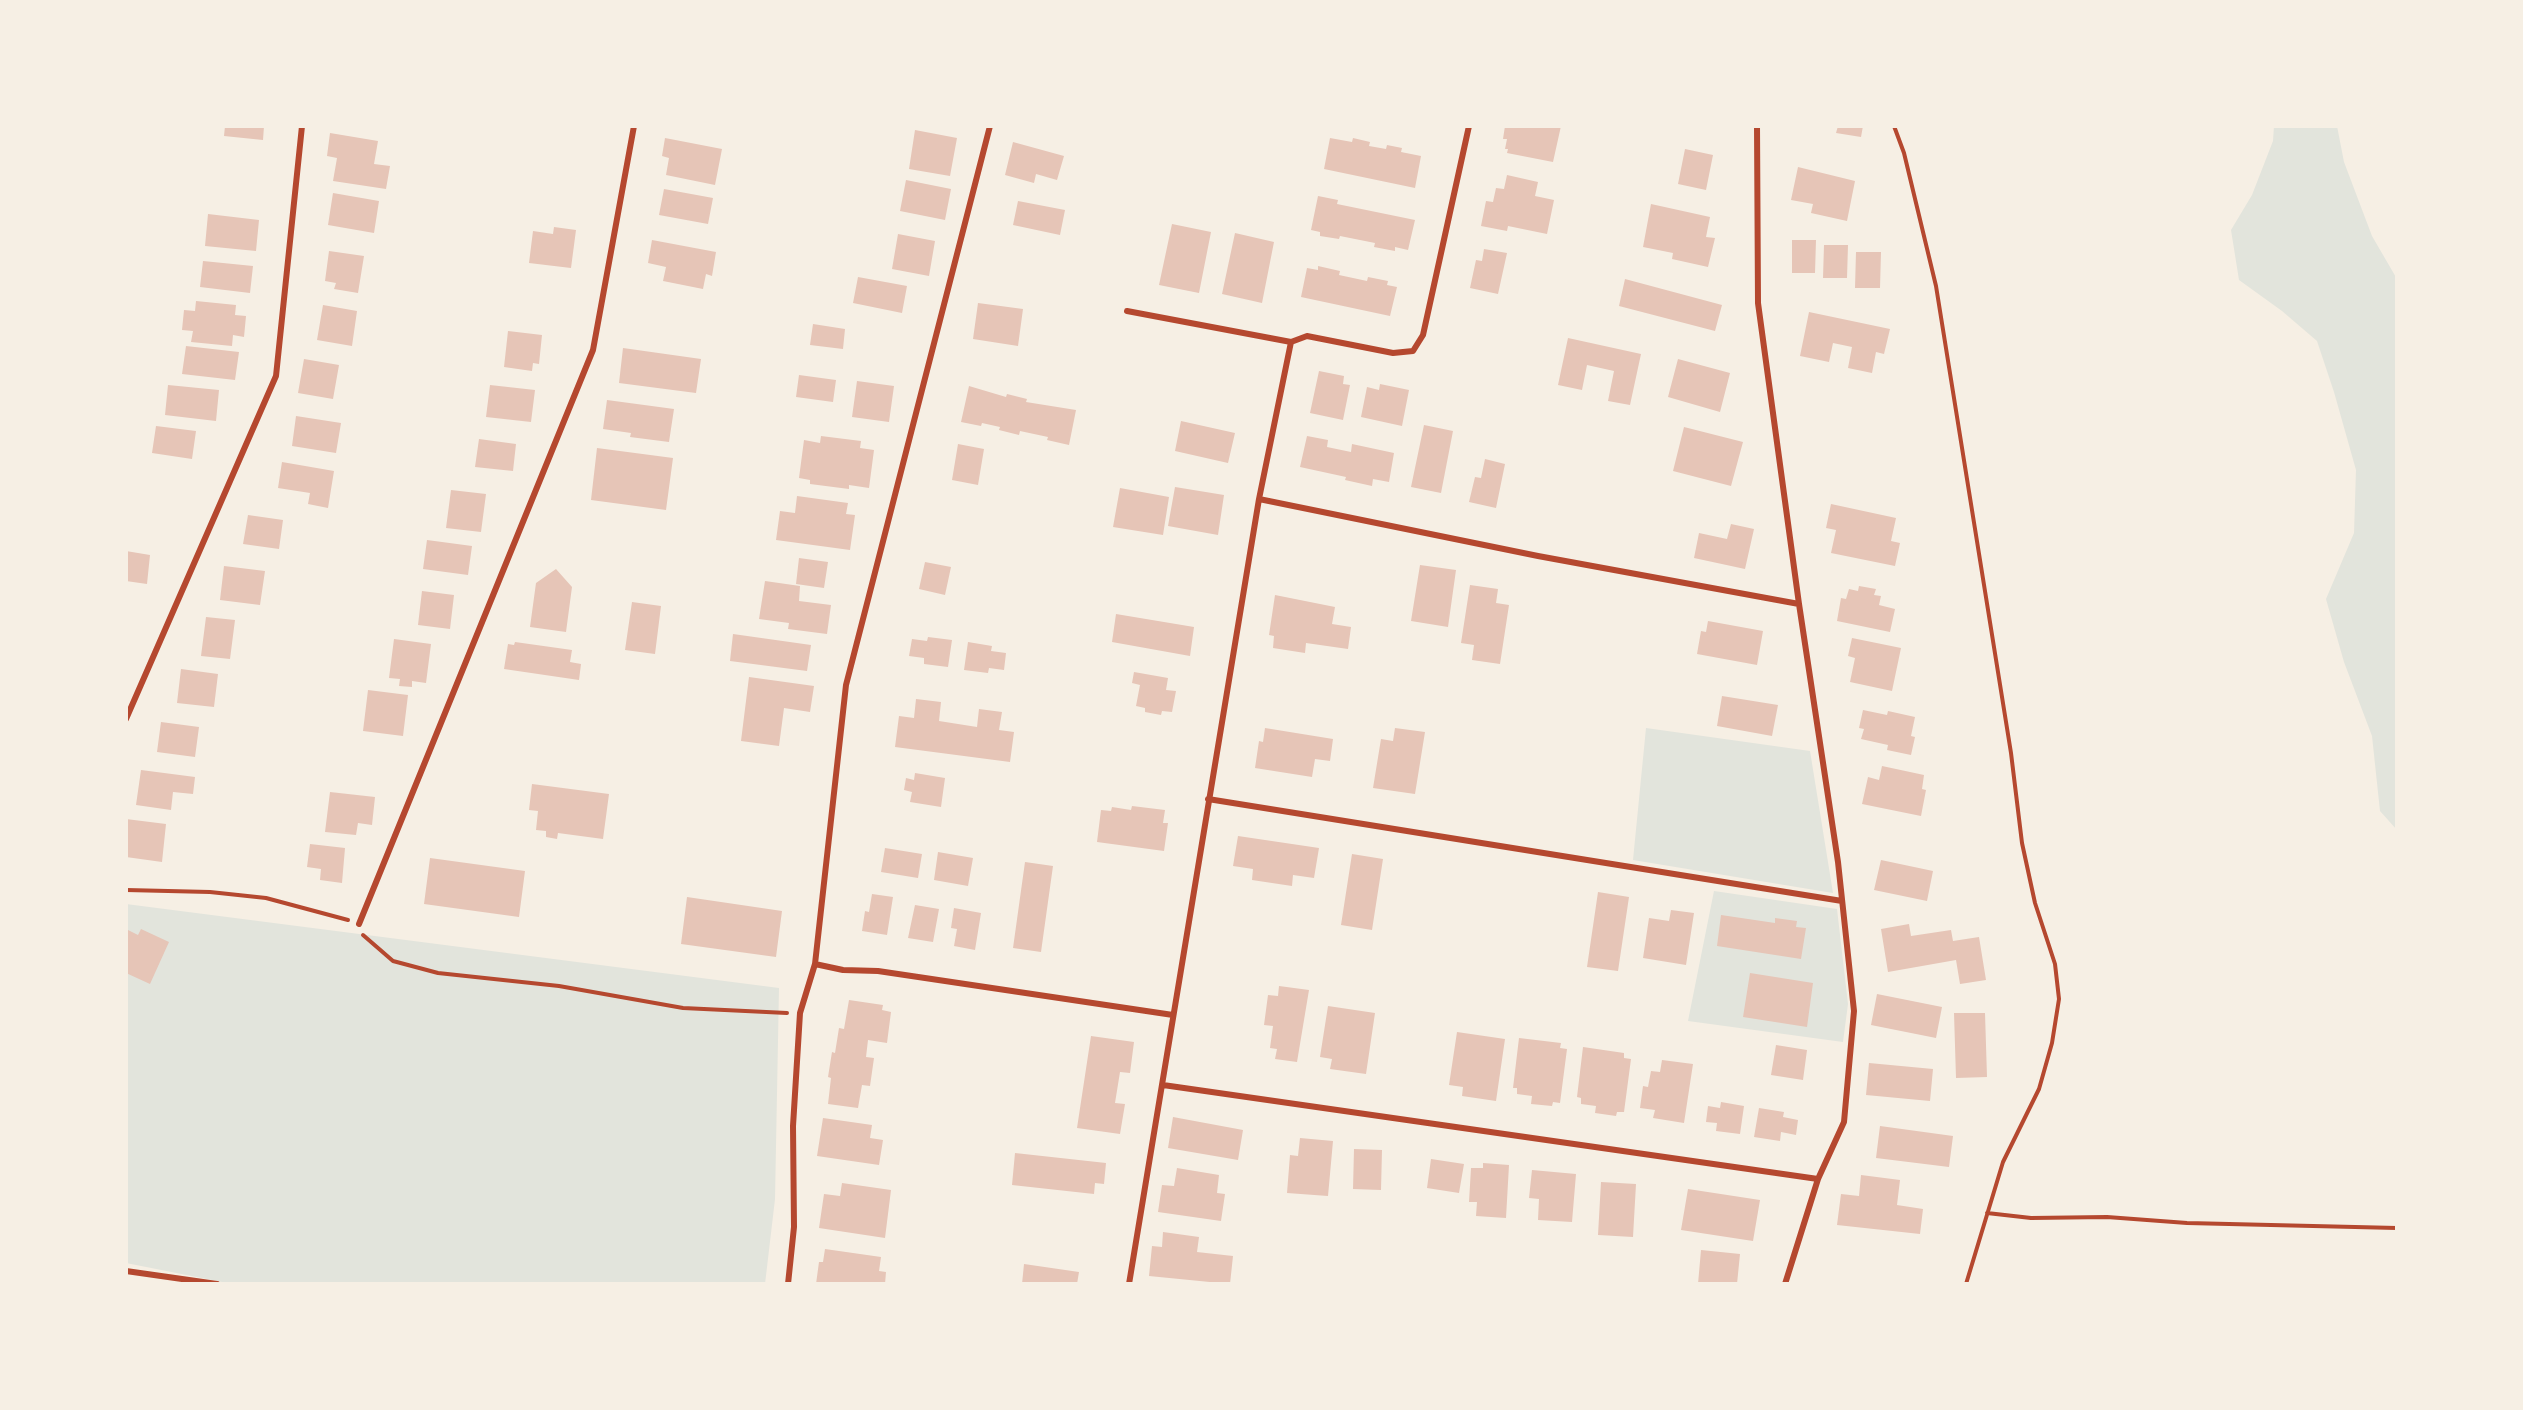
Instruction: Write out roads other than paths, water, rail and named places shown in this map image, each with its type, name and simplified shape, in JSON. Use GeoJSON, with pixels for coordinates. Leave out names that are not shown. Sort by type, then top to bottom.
{"type":"FeatureCollection","features":[{"type":"Feature","properties":{"kind":"street"},"geometry":{"type":"LineString","coordinates":[[126,719],[276,376],[302,126]]}},
{"type":"Feature","properties":{"kind":"street"},"geometry":{"type":"LineString","coordinates":[[358,924],[593,350],[634,126]]}},
{"type":"Feature","properties":{"kind":"street"},"geometry":{"type":"LineString","coordinates":[[788,1284],[794,1227],[793,1126],[800,1013],[815,964],[846,685],[990,126]]}},
{"type":"Feature","properties":{"kind":"street"},"geometry":{"type":"LineString","coordinates":[[1127,312],[1291,342],[1307,336],[1393,353],[1413,351],[1423,335],[1469,126]]}},
{"type":"Feature","properties":{"kind":"street"},"geometry":{"type":"LineString","coordinates":[[1757,126],[1758,303],[1842,901],[1854,1011],[1844,1122],[1818,1179],[1785,1284]]}},
{"type":"Feature","properties":{"kind":"street"},"geometry":{"type":"LineString","coordinates":[[1129,1284],[1259,499],[1291,342]]}},
{"type":"Feature","properties":{"kind":"street"},"geometry":{"type":"LineString","coordinates":[[1259,499],[1539,556],[1799,604]]}},
{"type":"Feature","properties":{"kind":"street"},"geometry":{"type":"LineString","coordinates":[[1208,799],[1842,901]]}},
{"type":"Feature","properties":{"kind":"street"},"geometry":{"type":"LineString","coordinates":[[815,964],[843,970],[878,971],[1173,1015]]}},
{"type":"Feature","properties":{"kind":"street"},"geometry":{"type":"LineString","coordinates":[[1163,1084],[1818,1179]]}},
{"type":"Feature","properties":{"kind":"street"},"geometry":{"type":"LineString","coordinates":[[126,1276],[126,1271],[217,1284]]}}]}
